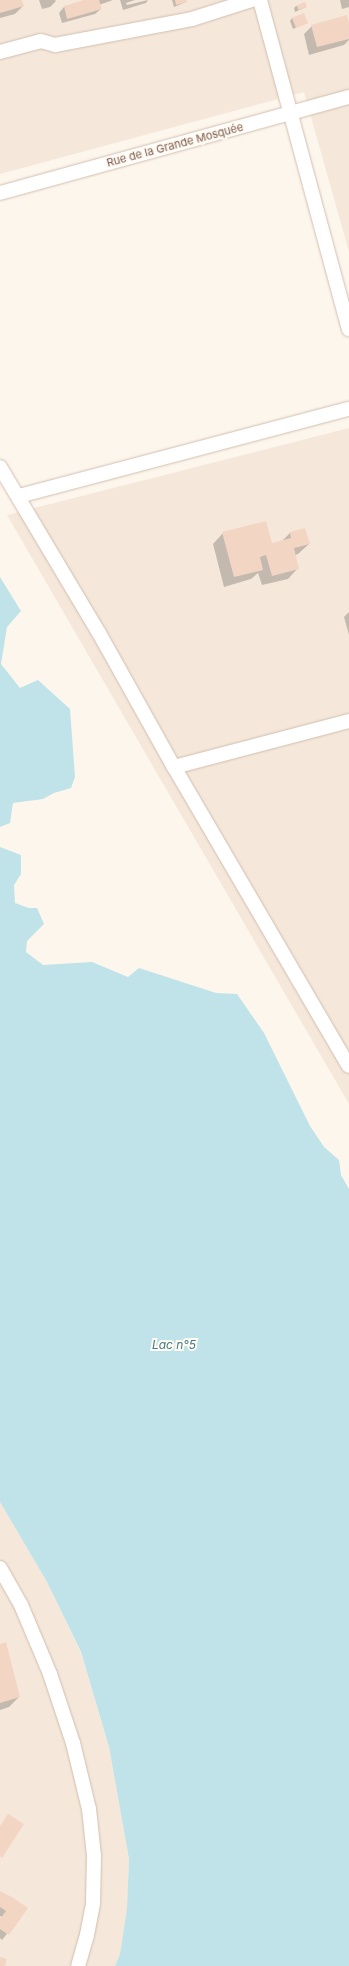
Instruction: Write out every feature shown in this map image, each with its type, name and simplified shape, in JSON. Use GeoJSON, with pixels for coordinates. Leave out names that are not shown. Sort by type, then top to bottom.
{"type":"FeatureCollection","features":[{"type":"Feature","properties":{"kind":"street"},"geometry":{"type":"LineString","coordinates":[[0,52],[42,41],[55,45],[177,22],[252,0]]}},
{"type":"Feature","properties":{"kind":"street"},"geometry":{"type":"LineString","coordinates":[[260,0],[349,329]]}},
{"type":"Feature","properties":{"kind":"street","name":"Rue de la Grande Mosquée"},"geometry":{"type":"LineString","coordinates":[[0,193],[349,97]]}},
{"type":"Feature","properties":{"kind":"street"},"geometry":{"type":"LineString","coordinates":[[19,496],[349,409]]}},
{"type":"Feature","properties":{"kind":"street"},"geometry":{"type":"LineString","coordinates":[[0,467],[19,496],[99,633],[174,767],[345,1052],[349,1066]]}},
{"type":"Feature","properties":{"kind":"street"},"geometry":{"type":"LineString","coordinates":[[174,767],[349,721]]}},
{"type":"Feature","properties":{"kind":"street"},"geometry":{"type":"LineString","coordinates":[[0,1568],[21,1605],[50,1674],[73,1743],[89,1809],[94,1856],[93,1904],[87,1935],[78,1966]]}},
{"type":"Feature","properties":{"kind":"shaded area"},"geometry":{"type":"Polygon","coordinates":[[[0,0],[349,0],[349,252],[304,92],[0,174],[0,0]]]}},
{"type":"Feature","properties":{"kind":"shaded area"},"geometry":{"type":"Polygon","coordinates":[[[349,428],[349,1104],[7,515],[349,428]]]}},
{"type":"Feature","properties":{"kind":"shaded area"},"geometry":{"type":"Polygon","coordinates":[[[0,1502],[47,1582],[81,1653],[109,1747],[129,1859],[127,1908],[120,1954],[115,1966],[0,1966],[0,1502]]]}},
{"type":"Feature","properties":{"kind":"water"},"geometry":{"type":"Polygon","coordinates":[[[0,577],[21,611],[7,627],[1,664],[20,688],[38,680],[70,709],[75,777],[71,788],[54,793],[43,799],[13,803],[10,823],[0,827],[0,577]]]}},
{"type":"Feature","properties":{"kind":"water","name":"Lac n°5"},"geometry":{"type":"Polygon","coordinates":[[[0,847],[21,855],[21,874],[14,885],[15,903],[29,908],[37,908],[44,924],[27,941],[26,952],[43,965],[92,962],[128,977],[139,968],[216,993],[237,994],[264,1033],[310,1126],[324,1147],[339,1160],[341,1175],[349,1189],[349,1966],[115,1966],[120,1954],[127,1908],[129,1859],[109,1747],[81,1652],[47,1582],[0,1502],[0,847]]]}},
{"type":"Feature","properties":{"kind":"building"},"geometry":{"type":"Polygon","coordinates":[[[0,0],[22,0],[24,6],[0,13],[0,0]]]}},
{"type":"Feature","properties":{"kind":"building"},"geometry":{"type":"Polygon","coordinates":[[[84,0],[99,0],[102,9],[67,19],[64,6],[84,0]]]}},
{"type":"Feature","properties":{"kind":"building"},"geometry":{"type":"Polygon","coordinates":[[[175,0],[187,0],[187,2],[176,5],[175,0]]]}},
{"type":"Feature","properties":{"kind":"building"},"geometry":{"type":"Polygon","coordinates":[[[305,2],[307,7],[299,10],[297,5],[305,2]]]}},
{"type":"Feature","properties":{"kind":"building"},"geometry":{"type":"Polygon","coordinates":[[[304,13],[308,23],[296,28],[292,18],[304,13]]]}},
{"type":"Feature","properties":{"kind":"building"},"geometry":{"type":"Polygon","coordinates":[[[347,15],[349,23],[349,39],[317,47],[311,25],[347,15]]]}},
{"type":"Feature","properties":{"kind":"building"},"geometry":{"type":"Polygon","coordinates":[[[266,521],[272,543],[291,538],[290,532],[305,528],[310,544],[294,548],[299,569],[272,576],[266,555],[260,557],[263,570],[234,577],[222,532],[266,521]]]}},
{"type":"Feature","properties":{"kind":"building"},"geometry":{"type":"Polygon","coordinates":[[[6,1642],[20,1697],[0,1703],[0,1644],[6,1642]]]}},
{"type":"Feature","properties":{"kind":"building"},"geometry":{"type":"Polygon","coordinates":[[[8,1814],[24,1824],[2,1858],[0,1856],[0,1826],[8,1814]]]}},
{"type":"Feature","properties":{"kind":"building"},"geometry":{"type":"Polygon","coordinates":[[[0,1891],[28,1908],[9,1935],[0,1929],[0,1919],[6,1911],[0,1907],[0,1891]]]}},
{"type":"Feature","properties":{"kind":"building"},"geometry":{"type":"Polygon","coordinates":[[[0,1957],[7,1959],[5,1966],[0,1966],[0,1957]]]}}]}
